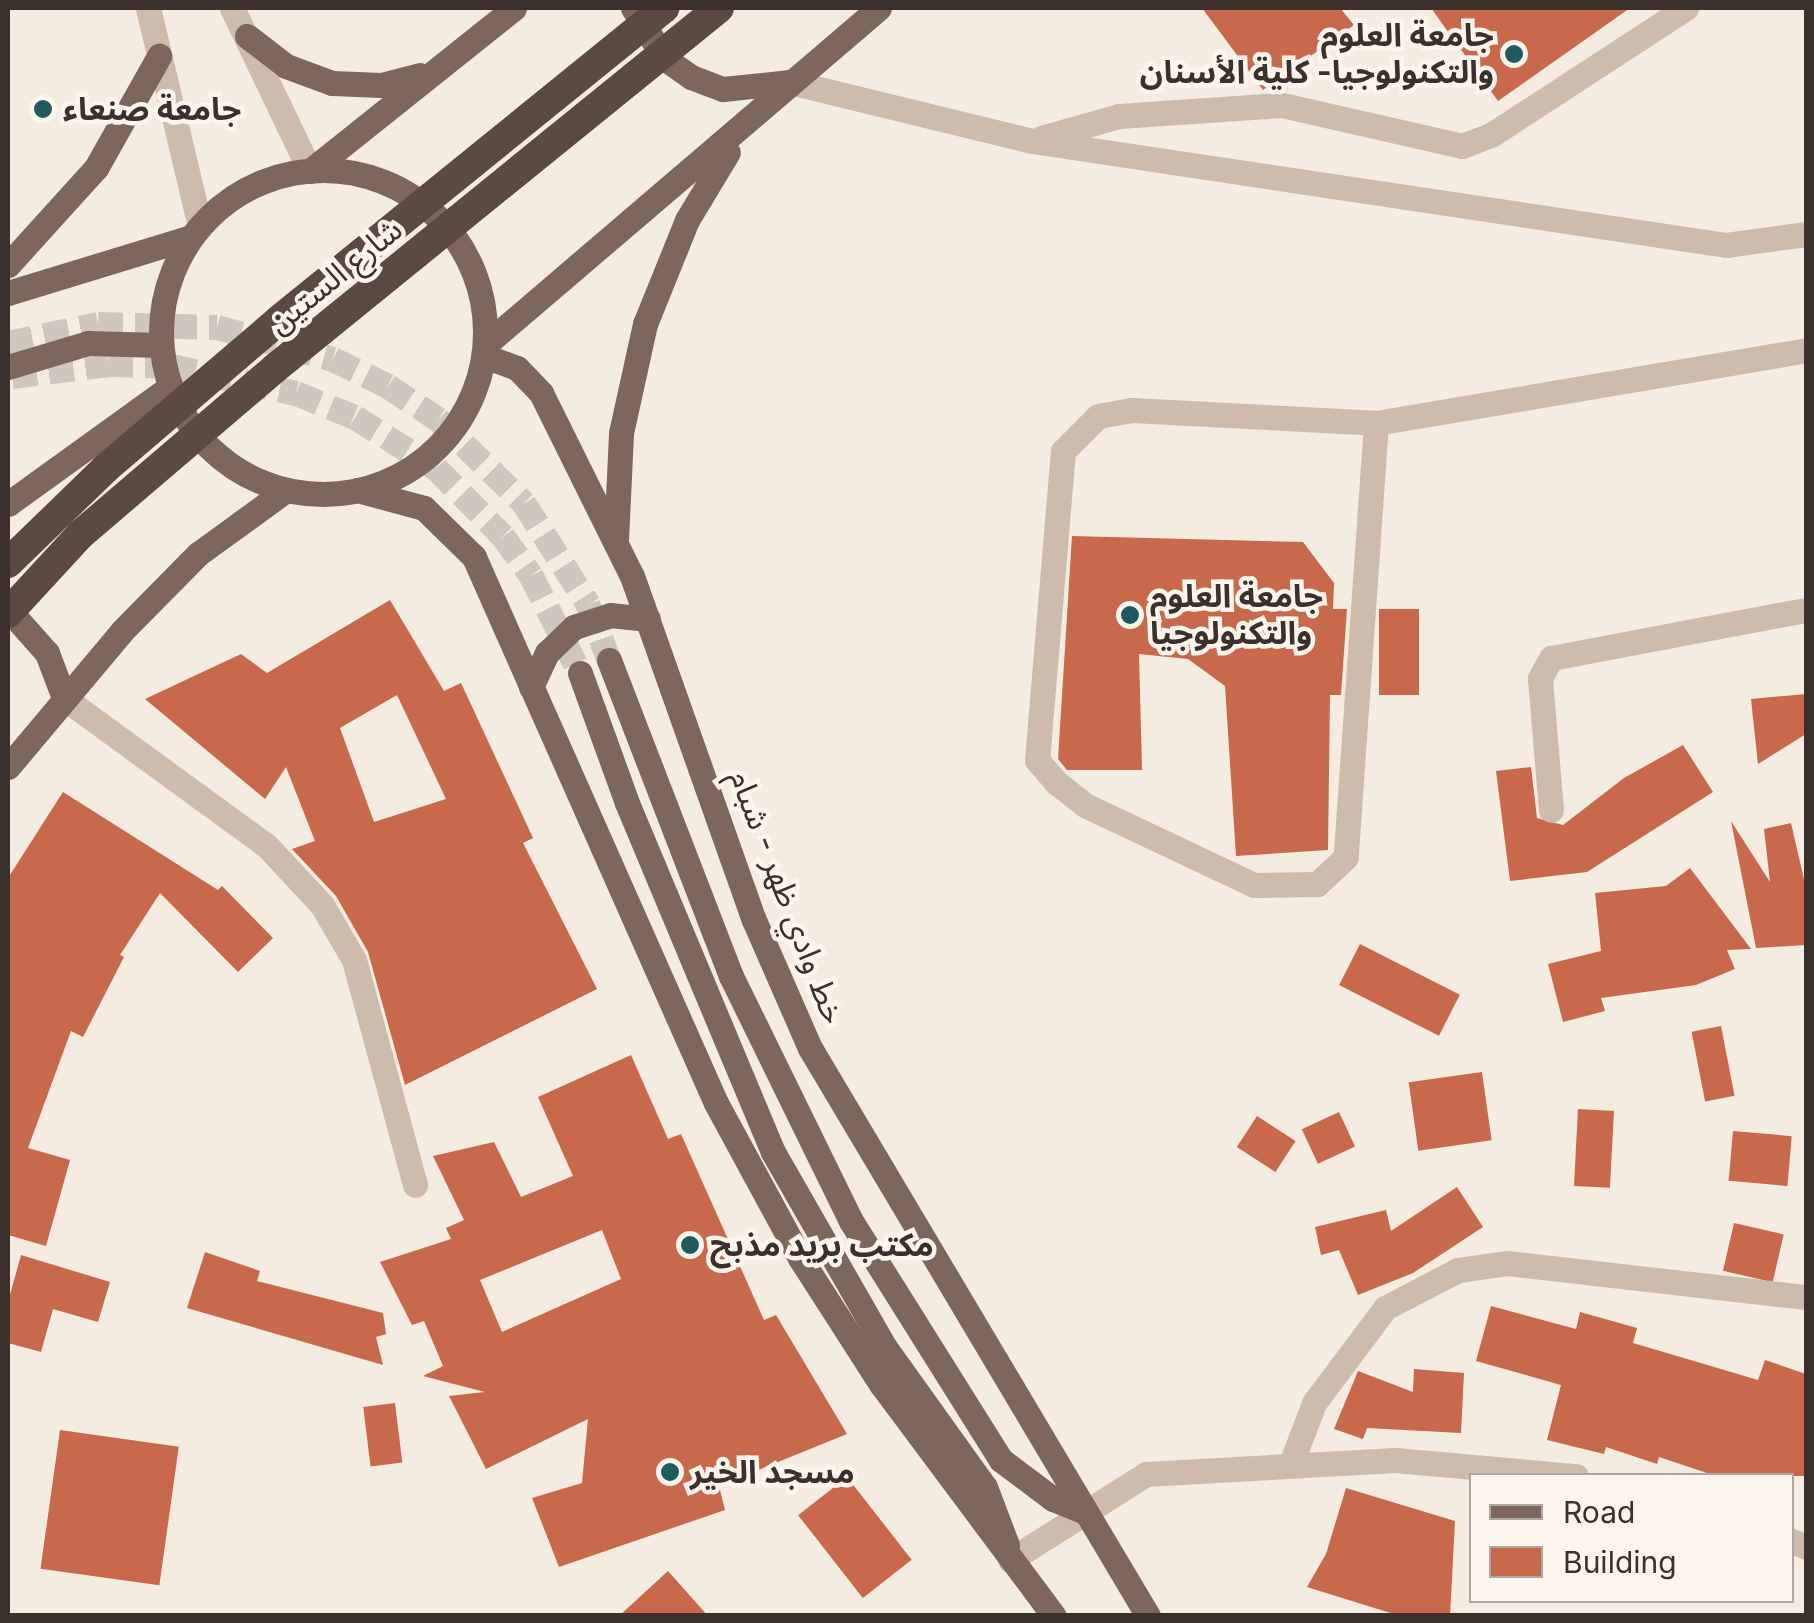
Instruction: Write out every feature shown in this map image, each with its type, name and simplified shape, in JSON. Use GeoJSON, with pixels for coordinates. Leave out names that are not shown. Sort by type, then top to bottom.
{"type":"FeatureCollection","features":[{"type":"Feature","properties":{"kind":"highway","name":"شارع الستين"},"geometry":{"type":"LineString","coordinates":[[8,563],[264,332],[664,8]]}},
{"type":"Feature","properties":{"kind":"highway","name":"شارع الستين"},"geometry":{"type":"LineString","coordinates":[[8,611],[81,534],[274,369],[719,8]]}},
{"type":"Feature","properties":{"kind":"main road"},"geometry":{"type":"LineString","coordinates":[[310,171],[429,72],[514,8]]}},
{"type":"Feature","properties":{"kind":"main road"},"geometry":{"type":"LineString","coordinates":[[633,8],[664,58],[691,77],[724,88],[790,82]]}},
{"type":"Feature","properties":{"kind":"main road"},"geometry":{"type":"LineString","coordinates":[[485,350],[879,8]]}},
{"type":"Feature","properties":{"kind":"main road"},"geometry":{"type":"LineString","coordinates":[[247,36],[286,66],[332,83],[382,85],[429,72]]}},
{"type":"Feature","properties":{"kind":"main road"},"geometry":{"type":"LineString","coordinates":[[8,264],[96,168],[159,56]]}},
{"type":"Feature","properties":{"kind":"main road"},"geometry":{"type":"LineString","coordinates":[[616,544],[621,433],[645,324],[687,220],[746,125]]}},
{"type":"Feature","properties":{"kind":"main road"},"geometry":{"type":"LineString","coordinates":[[8,293],[195,231],[249,188],[310,171],[379,180],[438,217],[475,276],[485,350],[476,388],[442,444],[418,465],[357,490]]}},
{"type":"Feature","properties":{"kind":"main road"},"geometry":{"type":"LineString","coordinates":[[195,231],[166,288],[161,345],[170,388],[184,416],[228,464],[286,490],[357,490],[424,508],[460,538],[532,688],[716,1102],[800,1258],[881,1384],[1054,1616]]}},
{"type":"Feature","properties":{"kind":"main road"},"geometry":{"type":"LineString","coordinates":[[8,367],[88,342],[161,345]]}},
{"type":"Feature","properties":{"kind":"main road","name":"خط وادي ظهر - شبام"},"geometry":{"type":"LineString","coordinates":[[485,350],[517,368],[541,393],[616,544],[648,618],[754,920],[810,1048],[1148,1616]]}},
{"type":"Feature","properties":{"kind":"main road"},"geometry":{"type":"LineString","coordinates":[[8,504],[170,388]]}},
{"type":"Feature","properties":{"kind":"main road"},"geometry":{"type":"LineString","coordinates":[[8,767],[64,698],[198,554],[286,490]]}},
{"type":"Feature","properties":{"kind":"main road"},"geometry":{"type":"LineString","coordinates":[[8,611],[47,652],[64,698]]}},
{"type":"Feature","properties":{"kind":"main road"},"geometry":{"type":"LineString","coordinates":[[532,688],[546,653],[574,627],[610,616],[648,618]]}},
{"type":"Feature","properties":{"kind":"main road"},"geometry":{"type":"LineString","coordinates":[[609,660],[731,976],[851,1221],[1001,1460],[1053,1498],[1086,1512]]}},
{"type":"Feature","properties":{"kind":"main road"},"geometry":{"type":"LineString","coordinates":[[580,673],[634,820],[774,1152],[884,1346],[985,1487],[1010,1560]]}},
{"type":"Feature","properties":{"kind":"street"},"geometry":{"type":"LineString","coordinates":[[148,8],[195,231]]}},
{"type":"Feature","properties":{"kind":"street"},"geometry":{"type":"LineString","coordinates":[[232,8],[310,171]]}},
{"type":"Feature","properties":{"kind":"street"},"geometry":{"type":"LineString","coordinates":[[1032,141],[1118,116],[1192,106],[1282,105],[1462,146],[1491,135],[1686,8]]}},
{"type":"Feature","properties":{"kind":"street"},"geometry":{"type":"LineString","coordinates":[[790,82],[1032,141],[1726,245],[1806,234]]}},
{"type":"Feature","properties":{"kind":"street"},"geometry":{"type":"LineString","coordinates":[[1376,423],[1346,858],[1317,884],[1254,885],[1085,805],[1056,782],[1037,760],[1064,451],[1098,416],[1132,410],[1376,423],[1806,350]]}},
{"type":"Feature","properties":{"kind":"street"},"geometry":{"type":"LineString","coordinates":[[1551,810],[1540,678],[1551,658],[1806,610]]}},
{"type":"Feature","properties":{"kind":"street"},"geometry":{"type":"LineString","coordinates":[[64,698],[267,846],[322,905],[354,960],[416,1185]]}},
{"type":"Feature","properties":{"kind":"street"},"geometry":{"type":"LineString","coordinates":[[1290,1466],[1314,1403],[1384,1308],[1458,1270],[1507,1263],[1806,1297]]}},
{"type":"Feature","properties":{"kind":"street"},"geometry":{"type":"LineString","coordinates":[[1010,1560],[1146,1474],[1395,1460],[1542,1473]]}},
{"type":"Feature","properties":{"kind":"building"},"geometry":{"type":"Polygon","coordinates":[[[1202,8],[1340,8],[1354,25],[1263,90],[1202,8]]]}},
{"type":"Feature","properties":{"kind":"building","name":"جامعة العلوم والتكنولوجيا- كلية الأسنان"},"geometry":{"type":"Polygon","coordinates":[[[1431,8],[1630,8],[1498,101],[1431,8]]]}},
{"type":"Feature","properties":{"kind":"building"},"geometry":{"type":"Polygon","coordinates":[[[1072,536],[1303,542],[1334,583],[1333,609],[1347,609],[1341,695],[1330,695],[1328,850],[1236,856],[1225,686],[1188,659],[1139,654],[1142,770],[1067,770],[1058,759],[1072,536]]]}},
{"type":"Feature","properties":{"kind":"building"},"geometry":{"type":"Polygon","coordinates":[[[390,600],[444,691],[461,683],[533,838],[523,843],[597,989],[405,1085],[368,952],[336,896],[292,849],[315,841],[286,767],[265,799],[145,699],[241,654],[267,673],[390,600]],[[397,695],[340,728],[374,822],[446,799],[397,695]]]}},
{"type":"Feature","properties":{"kind":"building"},"geometry":{"type":"Polygon","coordinates":[[[1379,609],[1419,609],[1419,695],[1379,695],[1379,609]]]}},
{"type":"Feature","properties":{"kind":"building"},"geometry":{"type":"Polygon","coordinates":[[[1806,694],[1806,734],[1758,764],[1751,699],[1806,694]]]}},
{"type":"Feature","properties":{"kind":"building"},"geometry":{"type":"Polygon","coordinates":[[[1683,745],[1713,792],[1587,872],[1510,881],[1496,771],[1531,767],[1537,818],[1563,825],[1624,778],[1683,745]]]}},
{"type":"Feature","properties":{"kind":"building"},"geometry":{"type":"Polygon","coordinates":[[[63,792],[218,890],[222,886],[273,938],[238,972],[160,893],[120,955],[124,957],[83,1037],[71,1031],[28,1148],[70,1160],[46,1246],[8,1235],[8,878],[63,792]]]}},
{"type":"Feature","properties":{"kind":"building"},"geometry":{"type":"Polygon","coordinates":[[[1731,821],[1770,882],[1764,829],[1791,823],[1806,888],[1806,945],[1756,948],[1731,821]]]}},
{"type":"Feature","properties":{"kind":"building"},"geometry":{"type":"Polygon","coordinates":[[[1690,868],[1751,949],[1727,950],[1735,969],[1696,985],[1601,998],[1605,1011],[1563,1022],[1548,964],[1601,951],[1595,893],[1666,886],[1690,868]]]}},
{"type":"Feature","properties":{"kind":"building"},"geometry":{"type":"Polygon","coordinates":[[[1360,944],[1460,995],[1439,1036],[1339,985],[1360,944]]]}},
{"type":"Feature","properties":{"kind":"building"},"geometry":{"type":"Polygon","coordinates":[[[1721,1026],[1735,1096],[1705,1101],[1692,1032],[1721,1026]]]}},
{"type":"Feature","properties":{"kind":"building"},"geometry":{"type":"Polygon","coordinates":[[[631,1055],[668,1139],[681,1134],[764,1320],[776,1315],[847,1434],[719,1486],[725,1510],[559,1567],[532,1498],[582,1483],[588,1419],[486,1469],[449,1396],[485,1392],[423,1376],[443,1366],[424,1321],[412,1325],[380,1262],[451,1239],[446,1228],[464,1220],[433,1156],[494,1142],[521,1197],[573,1176],[538,1097],[631,1055]],[[602,1230],[480,1280],[502,1332],[621,1279],[602,1230]]]}},
{"type":"Feature","properties":{"kind":"building"},"geometry":{"type":"Polygon","coordinates":[[[1482,1072],[1492,1140],[1418,1151],[1409,1082],[1482,1072]]]}},
{"type":"Feature","properties":{"kind":"building"},"geometry":{"type":"Polygon","coordinates":[[[1578,1109],[1614,1111],[1610,1188],[1574,1186],[1578,1109]]]}},
{"type":"Feature","properties":{"kind":"building"},"geometry":{"type":"Polygon","coordinates":[[[1339,1112],[1355,1146],[1318,1164],[1302,1129],[1339,1112]]]}},
{"type":"Feature","properties":{"kind":"building"},"geometry":{"type":"Polygon","coordinates":[[[1257,1116],[1296,1141],[1275,1172],[1237,1147],[1257,1116]]]}},
{"type":"Feature","properties":{"kind":"building"},"geometry":{"type":"Polygon","coordinates":[[[1733,1131],[1792,1136],[1787,1186],[1729,1181],[1733,1131]]]}},
{"type":"Feature","properties":{"kind":"building"},"geometry":{"type":"Polygon","coordinates":[[[1457,1187],[1483,1227],[1413,1273],[1358,1295],[1339,1250],[1321,1255],[1315,1227],[1386,1210],[1391,1231],[1457,1187]]]}},
{"type":"Feature","properties":{"kind":"building"},"geometry":{"type":"Polygon","coordinates":[[[1734,1223],[1784,1234],[1773,1282],[1723,1271],[1734,1223]]]}},
{"type":"Feature","properties":{"kind":"building"},"geometry":{"type":"Polygon","coordinates":[[[205,1252],[260,1271],[257,1281],[383,1313],[386,1334],[376,1337],[383,1365],[187,1308],[205,1252]]]}},
{"type":"Feature","properties":{"kind":"building"},"geometry":{"type":"Polygon","coordinates":[[[21,1255],[110,1282],[98,1322],[53,1309],[41,1352],[8,1343],[8,1302],[21,1255]]]}},
{"type":"Feature","properties":{"kind":"building"},"geometry":{"type":"Polygon","coordinates":[[[1491,1306],[1576,1329],[1580,1312],[1637,1328],[1633,1343],[1758,1380],[1765,1360],[1806,1374],[1806,1476],[1707,1473],[1659,1457],[1657,1464],[1606,1447],[1604,1454],[1547,1440],[1561,1385],[1476,1361],[1491,1306]]]}},
{"type":"Feature","properties":{"kind":"building"},"geometry":{"type":"Polygon","coordinates":[[[1414,1369],[1464,1373],[1461,1433],[1367,1428],[1363,1439],[1334,1429],[1358,1371],[1413,1392],[1414,1369]]]}},
{"type":"Feature","properties":{"kind":"building"},"geometry":{"type":"Polygon","coordinates":[[[395,1403],[402,1463],[371,1466],[363,1407],[395,1403]]]}},
{"type":"Feature","properties":{"kind":"building"},"geometry":{"type":"Polygon","coordinates":[[[60,1430],[179,1447],[159,1585],[41,1569],[60,1430]]]}},
{"type":"Feature","properties":{"kind":"building"},"geometry":{"type":"Polygon","coordinates":[[[847,1477],[912,1560],[863,1598],[798,1515],[847,1477]]]}},
{"type":"Feature","properties":{"kind":"building"},"geometry":{"type":"Polygon","coordinates":[[[1346,1488],[1455,1521],[1450,1616],[1400,1616],[1307,1587],[1326,1554],[1346,1488]]]}},
{"type":"Feature","properties":{"kind":"building"},"geometry":{"type":"Polygon","coordinates":[[[668,1571],[708,1616],[619,1616],[668,1571]]]}},
{"type":"Feature","properties":{"kind":"tunnel"},"geometry":{"type":"LineString","coordinates":[[8,343],[98,324],[217,327],[333,359],[388,386],[438,419],[524,503],[588,604],[609,660]]}},
{"type":"Feature","properties":{"kind":"tunnel"},"geometry":{"type":"LineString","coordinates":[[12,376],[108,364],[171,366],[296,393],[355,417],[436,468],[503,536],[531,575],[580,673]]}},
{"type":"Feature","properties":{"kind":"place","name":"جامعة العلوم والتكنولوجيا- كلية الأسنان"},"geometry":{"type":"Point","coordinates":[1514,54]}},
{"type":"Feature","properties":{"kind":"place","name":"جامعة صنعاء"},"geometry":{"type":"Point","coordinates":[43,109]}},
{"type":"Feature","properties":{"kind":"place","name":"جامعة العلوم والتكنولوجيا"},"geometry":{"type":"Point","coordinates":[1130,615]}},
{"type":"Feature","properties":{"kind":"place","name":"مكتب بريد مذبح"},"geometry":{"type":"Point","coordinates":[690,1245]}},
{"type":"Feature","properties":{"kind":"place","name":"مسجد الخير"},"geometry":{"type":"Point","coordinates":[670,1472]}}]}
